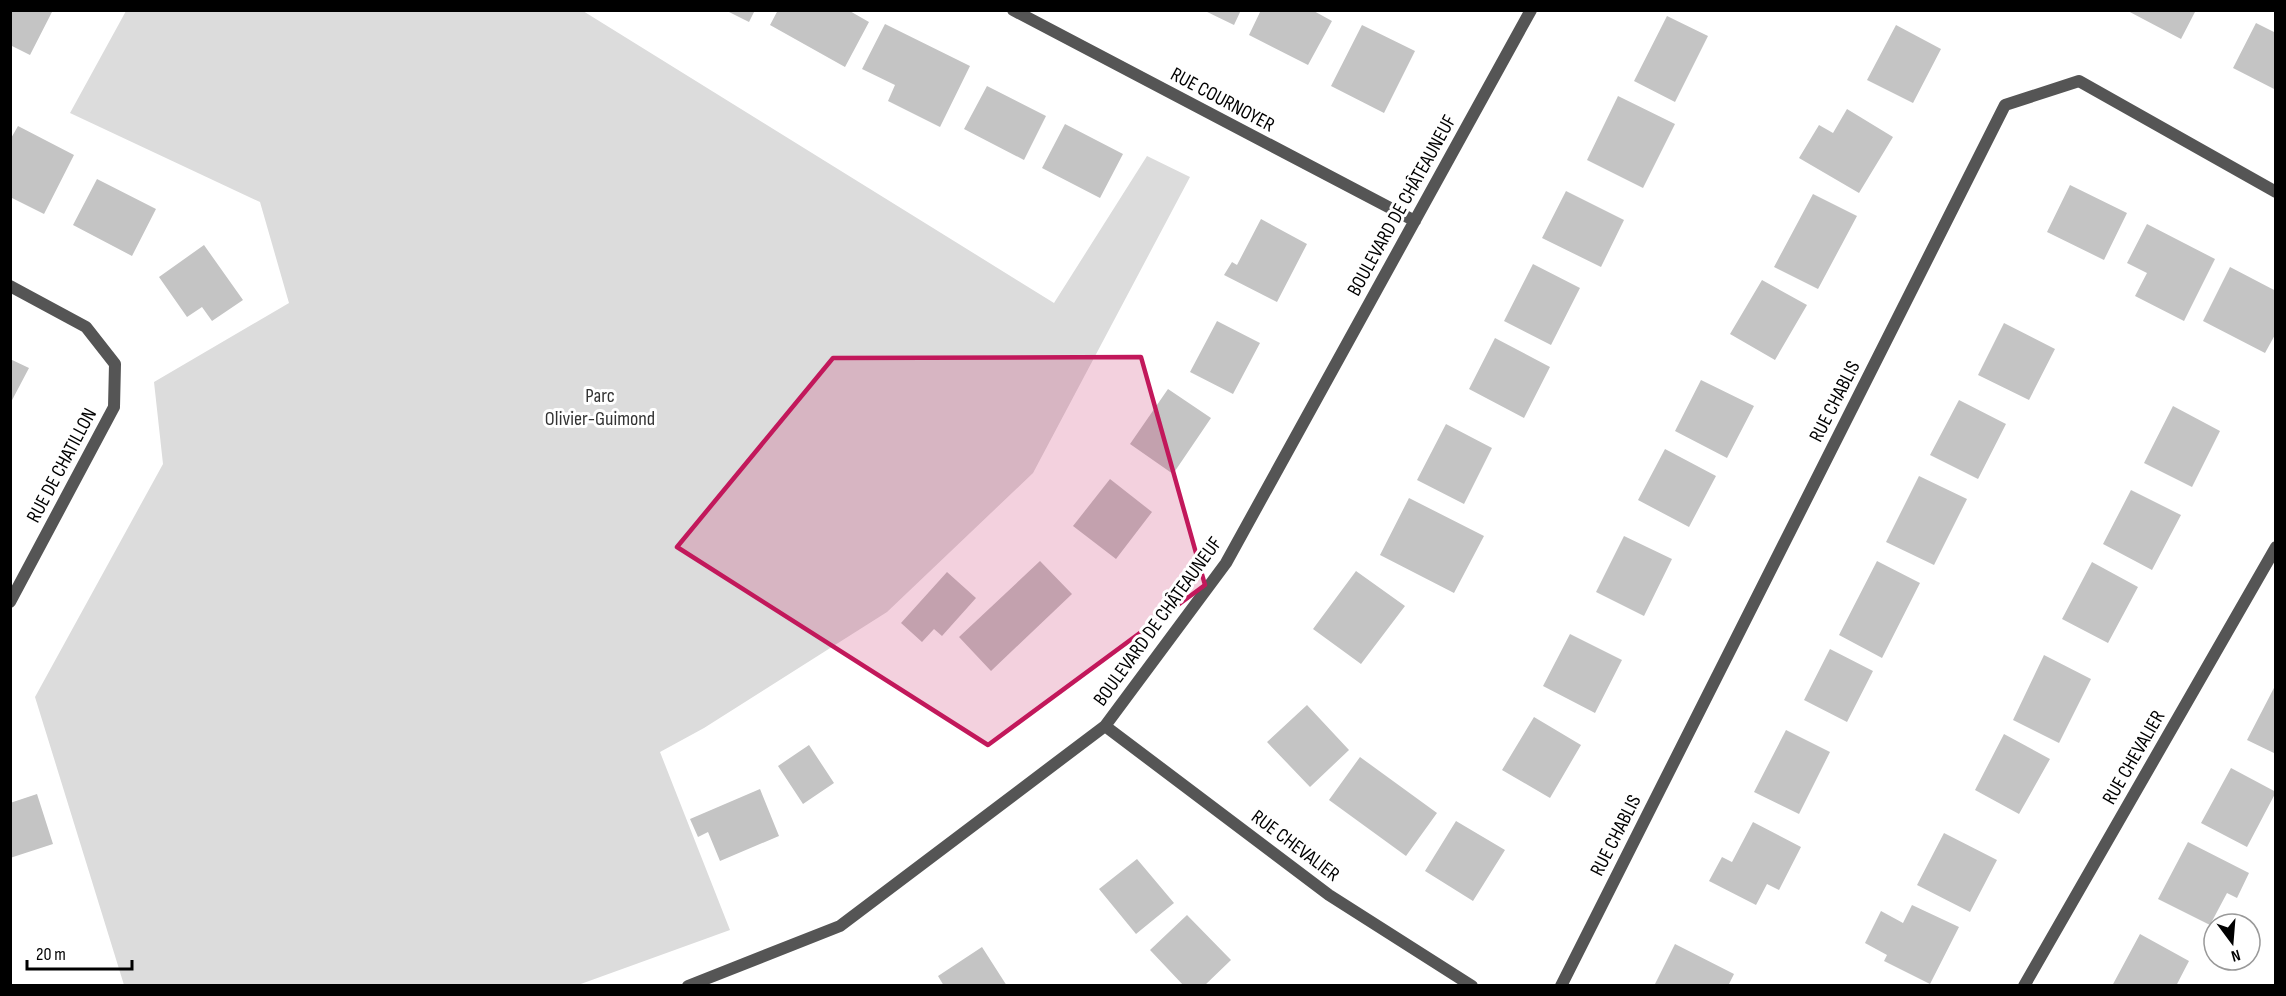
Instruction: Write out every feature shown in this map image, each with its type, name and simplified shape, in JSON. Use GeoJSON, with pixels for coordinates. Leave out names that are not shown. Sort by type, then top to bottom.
{"type":"FeatureCollection","features":[{"type":"Feature","properties":{"kind":"street","name":"RUE COURNOYER"},"geometry":{"type":"LineString","coordinates":[[1013,10],[1415,221]]}},
{"type":"Feature","properties":{"kind":"street","name":"BOULEVARD DE CHÂTEAUNEUF"},"geometry":{"type":"LineString","coordinates":[[688,986],[840,926],[1105,726],[1226,563],[1531,10]]}},
{"type":"Feature","properties":{"kind":"street","name":"RUE CHABLIS"},"geometry":{"type":"LineString","coordinates":[[1561,986],[2005,105],[2079,81],[2276,192]]}},
{"type":"Feature","properties":{"kind":"street","name":"RUE DE CHATILLON"},"geometry":{"type":"LineString","coordinates":[[10,286],[86,327],[115,364],[114,407],[10,602]]}},
{"type":"Feature","properties":{"kind":"street","name":"RUE CHEVALIER"},"geometry":{"type":"LineString","coordinates":[[2024,986],[2276,547]]}},
{"type":"Feature","properties":{"kind":"street","name":"RUE CHEVALIER"},"geometry":{"type":"LineString","coordinates":[[1105,726],[1329,895],[1472,986]]}},
{"type":"Feature","properties":{"kind":"highlighted area"},"geometry":{"type":"Polygon","coordinates":[[[1141,357],[1205,585],[988,745],[677,547],[833,358],[1141,357]]]}},
{"type":"Feature","properties":{"kind":"green space","name":"Parc Olivier-Guimond"},"geometry":{"type":"Polygon","coordinates":[[[126,11],[583,11],[1054,303],[1147,156],[1190,177],[1033,473],[887,612],[704,728],[660,752],[730,930],[578,985],[124,985],[35,697],[163,464],[154,382],[289,303],[260,202],[70,113],[126,11]]]}},
{"type":"Feature","properties":{"kind":"building"},"geometry":{"type":"Polygon","coordinates":[[[10,10],[53,10],[30,55],[10,45],[10,10]]]}},
{"type":"Feature","properties":{"kind":"building"},"geometry":{"type":"Polygon","coordinates":[[[725,10],[755,10],[749,22],[725,10]]]}},
{"type":"Feature","properties":{"kind":"building"},"geometry":{"type":"Polygon","coordinates":[[[778,10],[848,10],[869,22],[845,67],[770,25],[778,10]]]}},
{"type":"Feature","properties":{"kind":"building"},"geometry":{"type":"Polygon","coordinates":[[[1203,10],[1241,10],[1234,25],[1203,10]]]}},
{"type":"Feature","properties":{"kind":"building"},"geometry":{"type":"Polygon","coordinates":[[[1261,10],[1312,10],[1332,21],[1308,65],[1249,35],[1261,10]]]}},
{"type":"Feature","properties":{"kind":"building"},"geometry":{"type":"Polygon","coordinates":[[[2126,10],[2196,10],[2181,39],[2126,10]]]}},
{"type":"Feature","properties":{"kind":"building"},"geometry":{"type":"Polygon","coordinates":[[[1667,16],[1708,36],[1675,102],[1634,81],[1667,16]]]}},
{"type":"Feature","properties":{"kind":"building"},"geometry":{"type":"Polygon","coordinates":[[[2256,23],[2276,33],[2276,90],[2233,68],[2256,23]]]}},
{"type":"Feature","properties":{"kind":"building"},"geometry":{"type":"Polygon","coordinates":[[[885,24],[970,66],[940,127],[888,101],[895,85],[862,69],[885,24]]]}},
{"type":"Feature","properties":{"kind":"building"},"geometry":{"type":"Polygon","coordinates":[[[1362,25],[1415,51],[1384,113],[1331,86],[1362,25]]]}},
{"type":"Feature","properties":{"kind":"building"},"geometry":{"type":"Polygon","coordinates":[[[1896,25],[1941,49],[1913,103],[1867,80],[1896,25]]]}},
{"type":"Feature","properties":{"kind":"building"},"geometry":{"type":"Polygon","coordinates":[[[987,86],[1046,116],[1024,160],[964,129],[987,86]]]}},
{"type":"Feature","properties":{"kind":"building"},"geometry":{"type":"Polygon","coordinates":[[[1618,96],[1675,124],[1643,188],[1587,160],[1618,96]]]}},
{"type":"Feature","properties":{"kind":"building"},"geometry":{"type":"Polygon","coordinates":[[[1847,109],[1893,137],[1859,193],[1799,158],[1819,125],[1833,133],[1847,109]]]}},
{"type":"Feature","properties":{"kind":"building"},"geometry":{"type":"Polygon","coordinates":[[[1065,124],[1123,154],[1100,198],[1042,168],[1065,124]]]}},
{"type":"Feature","properties":{"kind":"building"},"geometry":{"type":"Polygon","coordinates":[[[18,126],[74,155],[44,214],[10,197],[10,140],[18,126]]]}},
{"type":"Feature","properties":{"kind":"building"},"geometry":{"type":"Polygon","coordinates":[[[97,179],[156,209],[132,256],[73,225],[97,179]]]}},
{"type":"Feature","properties":{"kind":"building"},"geometry":{"type":"Polygon","coordinates":[[[2070,185],[2127,213],[2104,260],[2047,232],[2070,185]]]}},
{"type":"Feature","properties":{"kind":"building"},"geometry":{"type":"Polygon","coordinates":[[[1566,191],[1624,220],[1601,267],[1542,238],[1566,191]]]}},
{"type":"Feature","properties":{"kind":"building"},"geometry":{"type":"Polygon","coordinates":[[[1813,194],[1857,216],[1818,289],[1774,267],[1813,194]]]}},
{"type":"Feature","properties":{"kind":"building"},"geometry":{"type":"Polygon","coordinates":[[[1261,219],[1307,244],[1277,302],[1224,275],[1232,262],[1237,265],[1261,219]]]}},
{"type":"Feature","properties":{"kind":"building"},"geometry":{"type":"Polygon","coordinates":[[[2147,224],[2215,259],[2184,321],[2135,296],[2147,273],[2127,263],[2147,224]]]}},
{"type":"Feature","properties":{"kind":"building"},"geometry":{"type":"Polygon","coordinates":[[[204,245],[243,300],[212,321],[202,307],[187,317],[159,277],[204,245]]]}},
{"type":"Feature","properties":{"kind":"building"},"geometry":{"type":"Polygon","coordinates":[[[1533,264],[1580,288],[1551,345],[1504,321],[1533,264]]]}},
{"type":"Feature","properties":{"kind":"building"},"geometry":{"type":"Polygon","coordinates":[[[2230,267],[2276,291],[2276,333],[2265,353],[2203,321],[2230,267]]]}},
{"type":"Feature","properties":{"kind":"building"},"geometry":{"type":"Polygon","coordinates":[[[1762,280],[1807,305],[1775,360],[1730,334],[1762,280]]]}},
{"type":"Feature","properties":{"kind":"building"},"geometry":{"type":"Polygon","coordinates":[[[1217,321],[1260,343],[1233,394],[1190,372],[1217,321]]]}},
{"type":"Feature","properties":{"kind":"building"},"geometry":{"type":"Polygon","coordinates":[[[2004,323],[2055,349],[2029,400],[1978,375],[2004,323]]]}},
{"type":"Feature","properties":{"kind":"building"},"geometry":{"type":"Polygon","coordinates":[[[1495,338],[1550,367],[1524,418],[1469,389],[1495,338]]]}},
{"type":"Feature","properties":{"kind":"building"},"geometry":{"type":"Polygon","coordinates":[[[10,359],[29,368],[10,404],[10,359]]]}},
{"type":"Feature","properties":{"kind":"building"},"geometry":{"type":"Polygon","coordinates":[[[1701,380],[1754,406],[1727,458],[1675,431],[1701,380]]]}},
{"type":"Feature","properties":{"kind":"building"},"geometry":{"type":"Polygon","coordinates":[[[1168,389],[1211,418],[1173,474],[1130,444],[1168,389]]]}},
{"type":"Feature","properties":{"kind":"building"},"geometry":{"type":"Polygon","coordinates":[[[1959,400],[2006,424],[1978,479],[1930,455],[1959,400]]]}},
{"type":"Feature","properties":{"kind":"building"},"geometry":{"type":"Polygon","coordinates":[[[2173,406],[2220,431],[2192,487],[2144,463],[2173,406]]]}},
{"type":"Feature","properties":{"kind":"building"},"geometry":{"type":"Polygon","coordinates":[[[1446,424],[1492,448],[1464,504],[1417,480],[1446,424]]]}},
{"type":"Feature","properties":{"kind":"building"},"geometry":{"type":"Polygon","coordinates":[[[1665,449],[1716,476],[1689,527],[1638,500],[1665,449]]]}},
{"type":"Feature","properties":{"kind":"building"},"geometry":{"type":"Polygon","coordinates":[[[1919,476],[1967,499],[1934,565],[1886,542],[1919,476]]]}},
{"type":"Feature","properties":{"kind":"building"},"geometry":{"type":"Polygon","coordinates":[[[1110,479],[1152,512],[1116,559],[1073,526],[1110,479]]]}},
{"type":"Feature","properties":{"kind":"building"},"geometry":{"type":"Polygon","coordinates":[[[2131,490],[2181,515],[2152,570],[2103,544],[2131,490]]]}},
{"type":"Feature","properties":{"kind":"building"},"geometry":{"type":"Polygon","coordinates":[[[1409,498],[1484,536],[1454,593],[1380,555],[1409,498]]]}},
{"type":"Feature","properties":{"kind":"building"},"geometry":{"type":"Polygon","coordinates":[[[1624,536],[1672,559],[1644,616],[1596,592],[1624,536]]]}},
{"type":"Feature","properties":{"kind":"building"},"geometry":{"type":"Polygon","coordinates":[[[1040,561],[1072,594],[991,671],[959,637],[1040,561]]]}},
{"type":"Feature","properties":{"kind":"building"},"geometry":{"type":"Polygon","coordinates":[[[1877,561],[1920,583],[1882,658],[1839,635],[1877,561]]]}},
{"type":"Feature","properties":{"kind":"building"},"geometry":{"type":"Polygon","coordinates":[[[2092,562],[2138,587],[2108,643],[2062,619],[2092,562]]]}},
{"type":"Feature","properties":{"kind":"building"},"geometry":{"type":"Polygon","coordinates":[[[1356,571],[1405,606],[1361,664],[1313,629],[1356,571]]]}},
{"type":"Feature","properties":{"kind":"building"},"geometry":{"type":"Polygon","coordinates":[[[947,572],[976,598],[942,636],[934,629],[922,642],[901,623],[947,572]]]}},
{"type":"Feature","properties":{"kind":"building"},"geometry":{"type":"Polygon","coordinates":[[[1570,634],[1622,660],[1595,713],[1543,686],[1570,634]]]}},
{"type":"Feature","properties":{"kind":"building"},"geometry":{"type":"Polygon","coordinates":[[[1830,649],[1873,671],[1847,722],[1804,700],[1830,649]]]}},
{"type":"Feature","properties":{"kind":"building"},"geometry":{"type":"Polygon","coordinates":[[[2044,655],[2091,679],[2059,743],[2013,720],[2044,655]]]}},
{"type":"Feature","properties":{"kind":"building"},"geometry":{"type":"Polygon","coordinates":[[[2276,684],[2276,754],[2247,740],[2276,684]]]}},
{"type":"Feature","properties":{"kind":"building"},"geometry":{"type":"Polygon","coordinates":[[[1307,705],[1349,750],[1310,787],[1267,742],[1307,705]]]}},
{"type":"Feature","properties":{"kind":"building"},"geometry":{"type":"Polygon","coordinates":[[[1534,717],[1581,745],[1550,798],[1502,770],[1534,717]]]}},
{"type":"Feature","properties":{"kind":"building"},"geometry":{"type":"Polygon","coordinates":[[[1786,730],[1830,752],[1799,814],[1754,792],[1786,730]]]}},
{"type":"Feature","properties":{"kind":"building"},"geometry":{"type":"Polygon","coordinates":[[[2004,734],[2050,759],[2019,814],[1975,790],[2004,734]]]}},
{"type":"Feature","properties":{"kind":"building"},"geometry":{"type":"Polygon","coordinates":[[[809,745],[834,783],[803,804],[778,766],[809,745]]]}},
{"type":"Feature","properties":{"kind":"building"},"geometry":{"type":"Polygon","coordinates":[[[1360,757],[1437,813],[1406,856],[1329,800],[1360,757]]]}},
{"type":"Feature","properties":{"kind":"building"},"geometry":{"type":"Polygon","coordinates":[[[2231,768],[2276,792],[2247,847],[2201,823],[2231,768]]]}},
{"type":"Feature","properties":{"kind":"building"},"geometry":{"type":"Polygon","coordinates":[[[760,789],[779,836],[720,861],[708,832],[698,837],[690,819],[760,789]]]}},
{"type":"Feature","properties":{"kind":"building"},"geometry":{"type":"Polygon","coordinates":[[[37,794],[53,844],[10,858],[10,803],[37,794]]]}},
{"type":"Feature","properties":{"kind":"building"},"geometry":{"type":"Polygon","coordinates":[[[1456,821],[1505,850],[1473,901],[1425,871],[1456,821]]]}},
{"type":"Feature","properties":{"kind":"building"},"geometry":{"type":"Polygon","coordinates":[[[1753,822],[1801,847],[1779,890],[1767,884],[1756,905],[1709,881],[1722,857],[1732,862],[1753,822]]]}},
{"type":"Feature","properties":{"kind":"building"},"geometry":{"type":"Polygon","coordinates":[[[1944,833],[1997,860],[1970,912],[1917,885],[1944,833]]]}},
{"type":"Feature","properties":{"kind":"building"},"geometry":{"type":"Polygon","coordinates":[[[2188,842],[2249,873],[2237,898],[2227,893],[2217,912],[2202,912],[2202,921],[2158,899],[2188,842]]]}},
{"type":"Feature","properties":{"kind":"building"},"geometry":{"type":"Polygon","coordinates":[[[1137,859],[1174,903],[1136,934],[1099,889],[1137,859]]]}},
{"type":"Feature","properties":{"kind":"building"},"geometry":{"type":"Polygon","coordinates":[[[1912,905],[1959,927],[1930,984],[1884,961],[1887,955],[1865,943],[1881,911],[1903,923],[1912,905]]]}},
{"type":"Feature","properties":{"kind":"building"},"geometry":{"type":"Polygon","coordinates":[[[1187,915],[1231,960],[1204,986],[1184,986],[1150,950],[1187,915]]]}},
{"type":"Feature","properties":{"kind":"building"},"geometry":{"type":"Polygon","coordinates":[[[2140,934],[2189,961],[2176,986],[2112,986],[2140,934]]]}},
{"type":"Feature","properties":{"kind":"building"},"geometry":{"type":"Polygon","coordinates":[[[1675,944],[1734,974],[1728,986],[1654,986],[1675,944]]]}},
{"type":"Feature","properties":{"kind":"building"},"geometry":{"type":"Polygon","coordinates":[[[982,947],[1007,986],[944,986],[938,976],[982,947]]]}}]}
